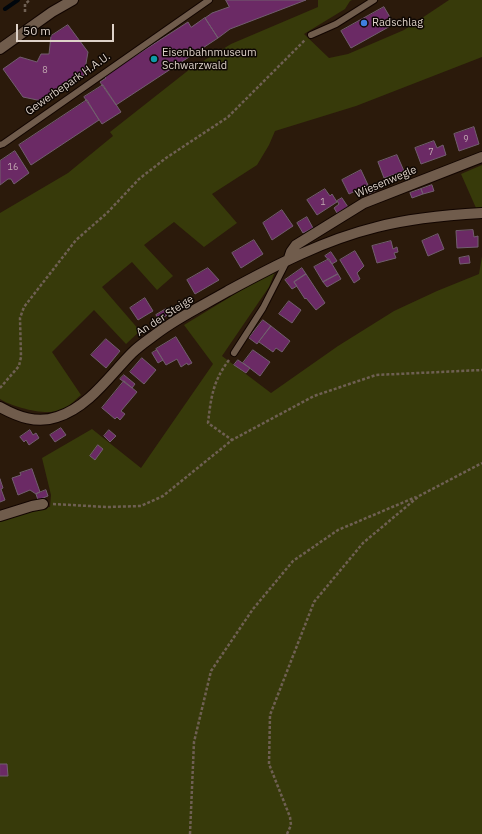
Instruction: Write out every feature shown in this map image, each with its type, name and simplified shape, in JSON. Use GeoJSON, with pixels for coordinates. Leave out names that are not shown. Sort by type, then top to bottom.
{"type":"FeatureCollection","features":[{"type":"Feature","properties":{"kind":"street"},"geometry":{"type":"LineString","coordinates":[[0,49],[52,12],[73,0]]}},
{"type":"Feature","properties":{"kind":"street","name":"Wiesenwegle"},"geometry":{"type":"LineString","coordinates":[[289,258],[291,252],[296,246],[364,203],[482,157]]}},
{"type":"Feature","properties":{"kind":"street","name":"An der Steige"},"geometry":{"type":"LineString","coordinates":[[0,407],[21,417],[40,420],[57,417],[73,410],[87,400],[133,352],[161,330],[200,306],[289,258],[335,239],[378,226],[440,216],[482,213]]}},
{"type":"Feature","properties":{"kind":"street"},"geometry":{"type":"LineString","coordinates":[[0,516],[43,504]]}},
{"type":"Feature","properties":{"kind":"lane","name":"Gewerbepark H.A.U."},"geometry":{"type":"LineString","coordinates":[[0,145],[209,0]]}},
{"type":"Feature","properties":{"kind":"lane"},"geometry":{"type":"LineString","coordinates":[[311,34],[336,24],[374,0]]}},
{"type":"Feature","properties":{"kind":"lane"},"geometry":{"type":"LineString","coordinates":[[234,353],[263,308],[289,258]]}},
{"type":"Feature","properties":{"kind":"path"},"geometry":{"type":"LineString","coordinates":[[25,12],[25,4],[30,0]]}},
{"type":"Feature","properties":{"kind":"path"},"geometry":{"type":"LineString","coordinates":[[0,388],[18,366],[21,357],[20,318],[24,307],[76,240],[107,213],[139,179],[166,158],[228,117],[311,34]]}},
{"type":"Feature","properties":{"kind":"path"},"geometry":{"type":"LineString","coordinates":[[232,440],[208,422],[212,392],[222,370],[234,353]]}},
{"type":"Feature","properties":{"kind":"path"},"geometry":{"type":"LineString","coordinates":[[43,504],[107,507],[141,506],[163,496],[232,440],[314,396],[376,375],[482,370]]}},
{"type":"Feature","properties":{"kind":"path"},"geometry":{"type":"LineString","coordinates":[[190,834],[194,742],[212,671],[253,609],[292,561],[338,530],[419,496],[482,463]]}},
{"type":"Feature","properties":{"kind":"path"},"geometry":{"type":"LineString","coordinates":[[287,834],[291,824],[290,817],[269,764],[270,715],[314,602],[363,543],[419,496]]}},
{"type":"Feature","properties":{"kind":"green space"},"geometry":{"type":"Polygon","coordinates":[[[318,0],[352,0],[345,9],[304,34],[329,58],[348,54],[404,30],[449,0],[482,0],[482,57],[356,106],[275,131],[269,145],[257,165],[212,194],[237,223],[204,247],[174,222],[144,245],[173,276],[157,290],[132,262],[102,287],[140,331],[126,344],[94,310],[52,352],[81,395],[64,408],[51,412],[28,410],[0,399],[0,213],[68,173],[113,136],[110,132],[190,69],[231,44],[318,7],[318,0]]]}},
{"type":"Feature","properties":{"kind":"green space"},"geometry":{"type":"Polygon","coordinates":[[[482,165],[482,207],[476,208],[461,174],[482,165]]]}},
{"type":"Feature","properties":{"kind":"green space"},"geometry":{"type":"Polygon","coordinates":[[[482,256],[482,834],[0,834],[0,519],[34,509],[50,507],[51,495],[42,458],[92,429],[141,468],[213,364],[184,325],[276,269],[269,287],[222,356],[271,393],[338,346],[394,311],[479,274],[482,256]]]}},
{"type":"Feature","properties":{"kind":"building"},"geometry":{"type":"Polygon","coordinates":[[[226,0],[306,0],[230,29],[218,38],[205,18],[212,13],[229,7],[226,0]]]}},
{"type":"Feature","properties":{"kind":"building"},"geometry":{"type":"Polygon","coordinates":[[[384,7],[394,24],[351,48],[341,31],[384,7]]]}},
{"type":"Feature","properties":{"kind":"building"},"geometry":{"type":"Polygon","coordinates":[[[205,18],[218,38],[116,105],[100,82],[106,78],[104,76],[188,22],[191,27],[205,18]]]}},
{"type":"Feature","properties":{"kind":"building"},"geometry":{"type":"Polygon","coordinates":[[[68,25],[88,52],[84,75],[42,101],[23,97],[3,69],[20,57],[37,62],[41,54],[49,54],[51,36],[68,25]]]}},
{"type":"Feature","properties":{"kind":"building"},"geometry":{"type":"Polygon","coordinates":[[[103,85],[121,112],[102,124],[84,97],[103,85]]]}},
{"type":"Feature","properties":{"kind":"building"},"geometry":{"type":"Polygon","coordinates":[[[87,100],[99,120],[31,165],[19,145],[87,100]]]}},
{"type":"Feature","properties":{"kind":"building"},"geometry":{"type":"Polygon","coordinates":[[[474,127],[479,144],[459,151],[454,134],[474,127]]]}},
{"type":"Feature","properties":{"kind":"building"},"geometry":{"type":"Polygon","coordinates":[[[434,141],[437,148],[443,145],[446,155],[421,164],[415,148],[434,141]]]}},
{"type":"Feature","properties":{"kind":"building"},"geometry":{"type":"Polygon","coordinates":[[[15,151],[29,173],[14,184],[11,179],[8,179],[0,185],[0,161],[15,151]]]}},
{"type":"Feature","properties":{"kind":"building"},"geometry":{"type":"Polygon","coordinates":[[[397,155],[404,171],[384,178],[378,162],[397,155]]]}},
{"type":"Feature","properties":{"kind":"building"},"geometry":{"type":"Polygon","coordinates":[[[361,170],[368,185],[349,194],[342,180],[361,170]]]}},
{"type":"Feature","properties":{"kind":"building"},"geometry":{"type":"Polygon","coordinates":[[[377,184],[379,189],[369,194],[367,189],[377,184]]]}},
{"type":"Feature","properties":{"kind":"building"},"geometry":{"type":"Polygon","coordinates":[[[432,185],[434,191],[423,194],[421,189],[432,185]]]}},
{"type":"Feature","properties":{"kind":"building"},"geometry":{"type":"Polygon","coordinates":[[[325,189],[330,196],[332,194],[337,202],[317,215],[307,200],[325,189]]]}},
{"type":"Feature","properties":{"kind":"building"},"geometry":{"type":"Polygon","coordinates":[[[421,189],[423,194],[412,198],[410,193],[421,189]]]}},
{"type":"Feature","properties":{"kind":"building"},"geometry":{"type":"Polygon","coordinates":[[[342,198],[348,207],[337,213],[334,208],[339,204],[337,201],[342,198]]]}},
{"type":"Feature","properties":{"kind":"building"},"geometry":{"type":"Polygon","coordinates":[[[282,210],[293,226],[272,240],[263,223],[282,210]]]}},
{"type":"Feature","properties":{"kind":"building"},"geometry":{"type":"Polygon","coordinates":[[[307,217],[313,228],[303,233],[297,223],[307,217]]]}},
{"type":"Feature","properties":{"kind":"building"},"geometry":{"type":"Polygon","coordinates":[[[473,230],[474,237],[478,236],[478,247],[457,248],[456,231],[473,230]]]}},
{"type":"Feature","properties":{"kind":"building"},"geometry":{"type":"Polygon","coordinates":[[[438,234],[444,249],[428,256],[422,241],[438,234]]]}},
{"type":"Feature","properties":{"kind":"building"},"geometry":{"type":"Polygon","coordinates":[[[254,240],[263,254],[241,268],[232,253],[254,240]]]}},
{"type":"Feature","properties":{"kind":"building"},"geometry":{"type":"Polygon","coordinates":[[[391,241],[393,249],[397,247],[398,252],[394,253],[396,258],[377,263],[372,246],[391,241]]]}},
{"type":"Feature","properties":{"kind":"building"},"geometry":{"type":"Polygon","coordinates":[[[355,251],[364,266],[357,273],[360,279],[354,283],[340,260],[355,251]]]}},
{"type":"Feature","properties":{"kind":"building"},"geometry":{"type":"Polygon","coordinates":[[[331,252],[337,261],[332,264],[325,256],[331,252]]]}},
{"type":"Feature","properties":{"kind":"building"},"geometry":{"type":"Polygon","coordinates":[[[469,256],[470,263],[460,264],[459,258],[469,256]]]}},
{"type":"Feature","properties":{"kind":"building"},"geometry":{"type":"Polygon","coordinates":[[[329,259],[338,274],[323,282],[314,267],[329,259]]]}},
{"type":"Feature","properties":{"kind":"building"},"geometry":{"type":"Polygon","coordinates":[[[208,268],[219,280],[195,294],[187,280],[208,268]]]}},
{"type":"Feature","properties":{"kind":"building"},"geometry":{"type":"Polygon","coordinates":[[[302,268],[306,274],[294,282],[297,286],[292,289],[285,280],[302,268]]]}},
{"type":"Feature","properties":{"kind":"building"},"geometry":{"type":"Polygon","coordinates":[[[306,274],[325,303],[316,310],[306,298],[305,299],[294,282],[306,274]]]}},
{"type":"Feature","properties":{"kind":"building"},"geometry":{"type":"Polygon","coordinates":[[[338,274],[341,279],[327,287],[323,282],[338,274]]]}},
{"type":"Feature","properties":{"kind":"building"},"geometry":{"type":"Polygon","coordinates":[[[145,298],[153,311],[138,320],[130,308],[145,298]]]}},
{"type":"Feature","properties":{"kind":"building"},"geometry":{"type":"Polygon","coordinates":[[[289,301],[301,310],[292,323],[279,314],[289,301]]]}},
{"type":"Feature","properties":{"kind":"building"},"geometry":{"type":"Polygon","coordinates":[[[166,309],[169,314],[159,320],[156,315],[166,309]]]}},
{"type":"Feature","properties":{"kind":"building"},"geometry":{"type":"Polygon","coordinates":[[[263,320],[271,326],[257,344],[249,338],[263,320]]]}},
{"type":"Feature","properties":{"kind":"building"},"geometry":{"type":"Polygon","coordinates":[[[271,326],[290,341],[282,352],[276,348],[273,352],[259,342],[271,326]]]}},
{"type":"Feature","properties":{"kind":"building"},"geometry":{"type":"Polygon","coordinates":[[[176,337],[192,363],[188,365],[187,363],[181,367],[177,359],[166,365],[156,349],[176,337]]]}},
{"type":"Feature","properties":{"kind":"building"},"geometry":{"type":"Polygon","coordinates":[[[106,339],[120,351],[106,368],[91,355],[106,339]]]}},
{"type":"Feature","properties":{"kind":"building"},"geometry":{"type":"Polygon","coordinates":[[[157,350],[163,360],[158,363],[152,353],[157,350]]]}},
{"type":"Feature","properties":{"kind":"building"},"geometry":{"type":"Polygon","coordinates":[[[253,350],[270,362],[260,376],[243,363],[253,350]]]}},
{"type":"Feature","properties":{"kind":"building"},"geometry":{"type":"Polygon","coordinates":[[[142,358],[156,370],[144,384],[130,372],[142,358]]]}},
{"type":"Feature","properties":{"kind":"building"},"geometry":{"type":"Polygon","coordinates":[[[238,360],[250,368],[246,373],[234,365],[238,360]]]}},
{"type":"Feature","properties":{"kind":"building"},"geometry":{"type":"Polygon","coordinates":[[[124,375],[135,384],[132,388],[120,379],[124,375]]]}},
{"type":"Feature","properties":{"kind":"building"},"geometry":{"type":"Polygon","coordinates":[[[124,381],[137,392],[121,411],[125,414],[120,420],[117,417],[115,419],[102,408],[124,381]]]}},
{"type":"Feature","properties":{"kind":"building"},"geometry":{"type":"Polygon","coordinates":[[[61,428],[66,435],[55,442],[50,435],[61,428]]]}},
{"type":"Feature","properties":{"kind":"building"},"geometry":{"type":"Polygon","coordinates":[[[30,430],[33,435],[36,433],[39,438],[29,445],[26,440],[24,442],[20,437],[30,430]]]}},
{"type":"Feature","properties":{"kind":"building"},"geometry":{"type":"Polygon","coordinates":[[[109,430],[116,436],[110,442],[104,436],[109,430]]]}},
{"type":"Feature","properties":{"kind":"building"},"geometry":{"type":"Polygon","coordinates":[[[98,445],[103,449],[95,460],[90,456],[98,445]]]}},
{"type":"Feature","properties":{"kind":"building"},"geometry":{"type":"Polygon","coordinates":[[[32,469],[40,492],[36,494],[30,490],[18,495],[12,478],[21,475],[20,473],[32,469]]]}},
{"type":"Feature","properties":{"kind":"building"},"geometry":{"type":"Polygon","coordinates":[[[0,479],[3,488],[1,489],[5,500],[0,502],[0,479]]]}},
{"type":"Feature","properties":{"kind":"building"},"geometry":{"type":"Polygon","coordinates":[[[46,490],[48,496],[38,500],[36,494],[46,490]]]}},
{"type":"Feature","properties":{"kind":"building"},"geometry":{"type":"Polygon","coordinates":[[[0,764],[7,764],[8,776],[0,776],[0,764]]]}},
{"type":"Feature","properties":{"kind":"waterway"},"geometry":{"type":"LineString","coordinates":[[5,9],[18,0]]}},
{"type":"Feature","properties":{"kind":"place","name":"Radschlag"},"geometry":{"type":"Point","coordinates":[364,23]}},
{"type":"Feature","properties":{"kind":"place","name":"Eisenbahnmuseum Schwarzwald"},"geometry":{"type":"Point","coordinates":[154,59]}}]}
